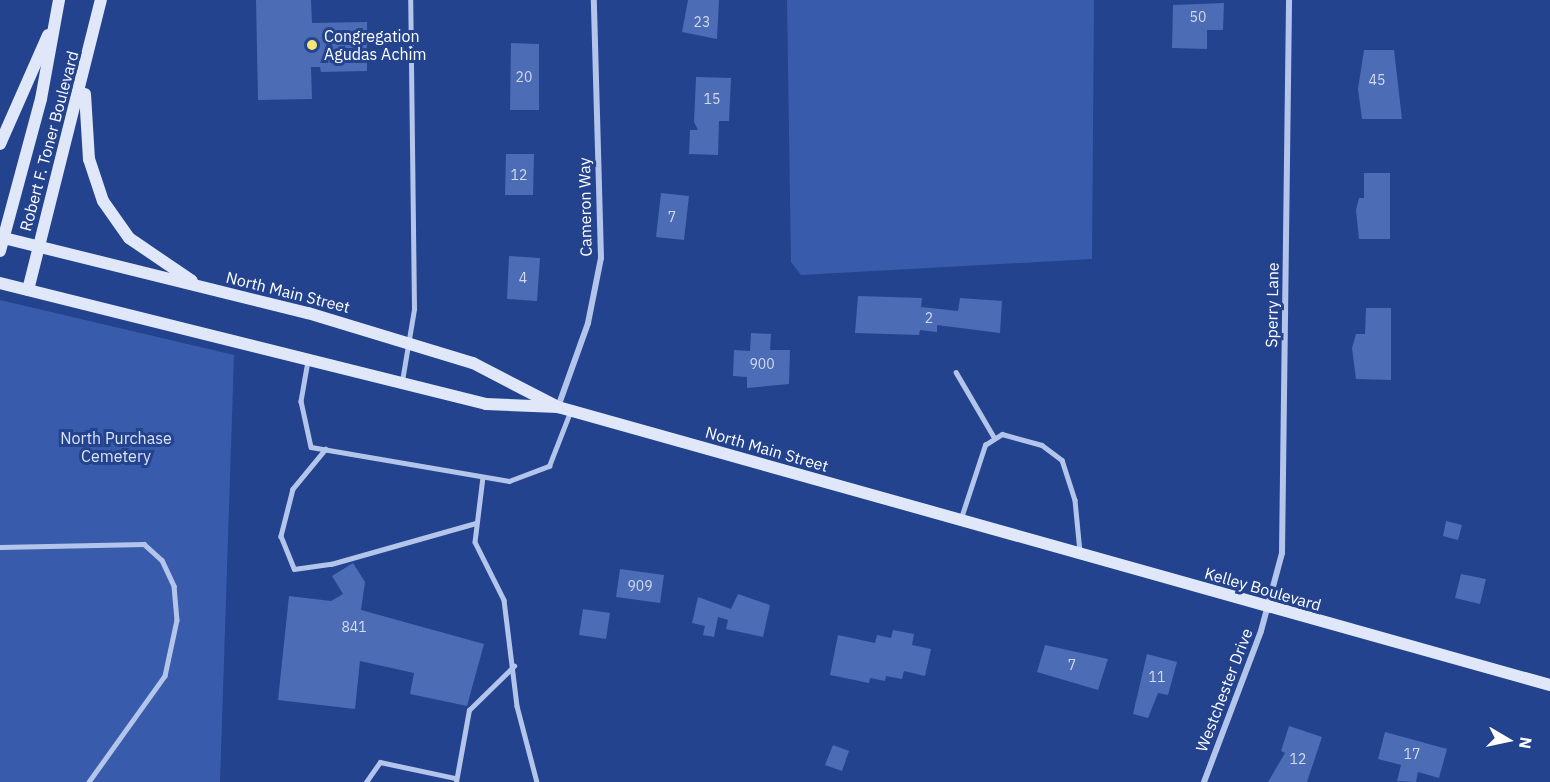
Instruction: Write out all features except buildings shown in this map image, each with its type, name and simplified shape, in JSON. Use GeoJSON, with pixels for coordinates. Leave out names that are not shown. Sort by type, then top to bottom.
{"type":"FeatureCollection","features":[{"type":"Feature","properties":{"kind":"main road"},"geometry":{"type":"LineString","coordinates":[[0,144],[28,91],[59,0]]}},
{"type":"Feature","properties":{"kind":"main road","name":"Robert F. Toner Boulevard"},"geometry":{"type":"LineString","coordinates":[[0,251],[41,99],[59,0]]}},
{"type":"Feature","properties":{"kind":"main road","name":"Robert F. Toner Boulevard"},"geometry":{"type":"LineString","coordinates":[[28,290],[89,56],[101,0]]}},
{"type":"Feature","properties":{"kind":"main road"},"geometry":{"type":"LineString","coordinates":[[89,56],[84,127],[103,201],[129,238],[206,288]]}},
{"type":"Feature","properties":{"kind":"main road","name":"North Main Street"},"geometry":{"type":"LineString","coordinates":[[2,237],[206,288],[410,343],[505,376],[558,407],[963,522]]}},
{"type":"Feature","properties":{"kind":"main road","name":"North Main Street"},"geometry":{"type":"LineString","coordinates":[[0,283],[486,404],[558,407]]}},
{"type":"Feature","properties":{"kind":"main road","name":"Kelley Boulevard"},"geometry":{"type":"LineString","coordinates":[[963,522],[1550,685]]}},
{"type":"Feature","properties":{"kind":"street","name":"Cameron Way"},"geometry":{"type":"LineString","coordinates":[[558,407],[588,323],[601,258],[594,0]]}},
{"type":"Feature","properties":{"kind":"street","name":"Sperry Lane"},"geometry":{"type":"LineString","coordinates":[[1268,608],[1284,518],[1289,0]]}},
{"type":"Feature","properties":{"kind":"street","name":"Westchester Drive"},"geometry":{"type":"LineString","coordinates":[[1204,782],[1268,608]]}},
{"type":"Feature","properties":{"kind":"lane"},"geometry":{"type":"LineString","coordinates":[[401,383],[410,343],[410,0]]}},
{"type":"Feature","properties":{"kind":"lane"},"geometry":{"type":"LineString","coordinates":[[309,361],[301,401],[311,447],[509,481],[549,466],[571,411]]}},
{"type":"Feature","properties":{"kind":"lane"},"geometry":{"type":"LineString","coordinates":[[956,372],[994,437]]}},
{"type":"Feature","properties":{"kind":"lane"},"geometry":{"type":"LineString","coordinates":[[963,522],[985,445],[994,437]]}},
{"type":"Feature","properties":{"kind":"lane"},"geometry":{"type":"LineString","coordinates":[[994,437],[1042,445],[1062,460],[1075,501],[1080,555]]}},
{"type":"Feature","properties":{"kind":"lane"},"geometry":{"type":"LineString","coordinates":[[326,449],[291,498],[281,536],[294,569],[331,564],[476,523]]}},
{"type":"Feature","properties":{"kind":"lane"},"geometry":{"type":"LineString","coordinates":[[483,477],[476,523],[476,542],[504,600],[514,666],[517,706],[537,782]]}},
{"type":"Feature","properties":{"kind":"lane"},"geometry":{"type":"LineString","coordinates":[[0,547],[144,544],[162,561],[174,585],[177,620],[165,676],[88,782]]}},
{"type":"Feature","properties":{"kind":"lane"},"geometry":{"type":"LineString","coordinates":[[366,782],[380,762],[455,780],[470,710],[514,666]]}},
{"type":"Feature","properties":{"kind":"green space"},"geometry":{"type":"Polygon","coordinates":[[[787,0],[1094,0],[1092,259],[801,275],[791,262],[787,0]]]}},
{"type":"Feature","properties":{"kind":"green space","name":"North Purchase Cemetery"},"geometry":{"type":"Polygon","coordinates":[[[0,300],[234,355],[220,782],[0,782],[0,300]]]}},
{"type":"Feature","properties":{"kind":"place","name":"Congregation Agudas Achim"},"geometry":{"type":"Point","coordinates":[312,45]}}]}
